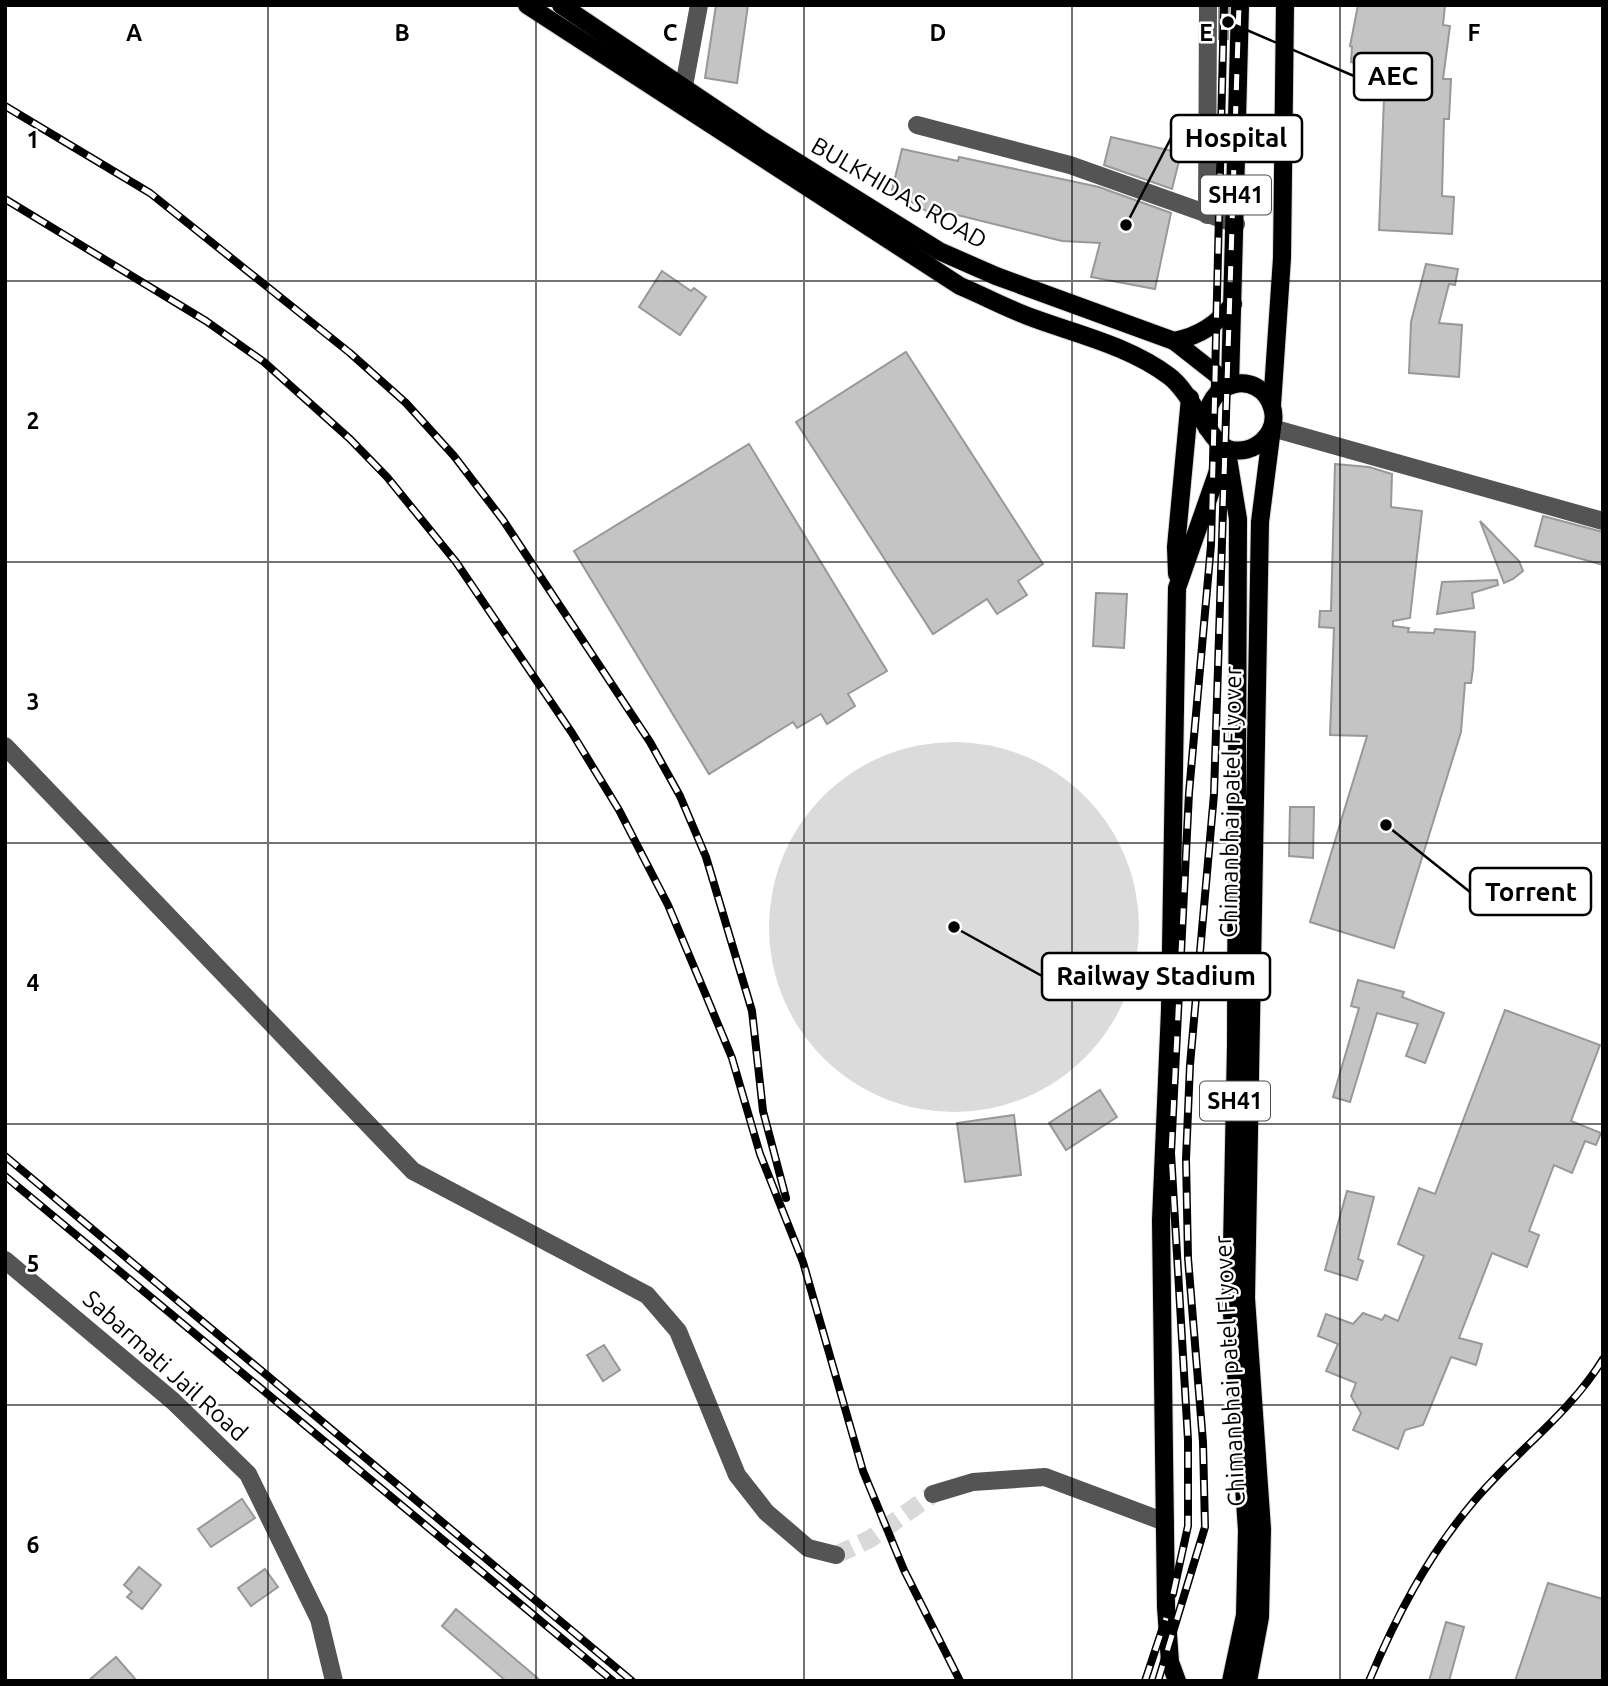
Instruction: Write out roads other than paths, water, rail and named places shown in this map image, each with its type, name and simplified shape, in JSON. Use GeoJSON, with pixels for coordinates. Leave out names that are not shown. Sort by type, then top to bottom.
{"type":"FeatureCollection","features":[{"type":"Feature","properties":{"kind":"main road"},"geometry":{"type":"LineString","coordinates":[[527,5],[960,286],[1030,317],[1120,348],[1169,376],[1190,398],[1207,428],[1215,440],[1226,448],[1240,451],[1253,448],[1264,440],[1272,428],[1272,405],[1255,387],[1243,383],[1230,385],[1218,391],[1210,401],[1207,428]]}},
{"type":"Feature","properties":{"kind":"main road","name":"BULKHIDAS ROAD"},"geometry":{"type":"LineString","coordinates":[[561,5],[764,141],[939,251],[996,276],[1174,341],[1230,385]]}},
{"type":"Feature","properties":{"kind":"main road","name":"SH41"},"geometry":{"type":"LineString","coordinates":[[1230,385],[1240,5]]}},
{"type":"Feature","properties":{"kind":"main road","name":"SH41"},"geometry":{"type":"LineString","coordinates":[[1272,405],[1282,258],[1285,5]]}},
{"type":"Feature","properties":{"kind":"main road"},"geometry":{"type":"LineString","coordinates":[[1174,341],[1200,334],[1221,319],[1233,304]]}},
{"type":"Feature","properties":{"kind":"main road"},"geometry":{"type":"LineString","coordinates":[[1177,1681],[1170,1662],[1165,1522],[1161,1220],[1170,1010],[1176,547],[1190,398]]}},
{"type":"Feature","properties":{"kind":"main road","name":"Chimanbhai patel Flyover"},"geometry":{"type":"LineString","coordinates":[[1248,1681],[1260,1617],[1262,1529],[1246,1298],[1260,522],[1272,428]]}},
{"type":"Feature","properties":{"kind":"main road"},"geometry":{"type":"LineString","coordinates":[[1177,589],[1226,448]]}},
{"type":"Feature","properties":{"kind":"main road","name":"Chimanbhai patel Flyover"},"geometry":{"type":"LineString","coordinates":[[1226,448],[1238,519],[1236,1045],[1231,1299],[1247,1530],[1245,1615],[1231,1681]]}},
{"type":"Feature","properties":{"kind":"main road"},"geometry":{"type":"LineString","coordinates":[[1170,1662],[1189,1681]]}},
{"type":"Feature","properties":{"kind":"street"},"geometry":{"type":"LineString","coordinates":[[680,106],[699,5]]}},
{"type":"Feature","properties":{"kind":"street"},"geometry":{"type":"LineString","coordinates":[[1207,215],[1208,5]]}},
{"type":"Feature","properties":{"kind":"street"},"geometry":{"type":"LineString","coordinates":[[917,125],[1070,165],[1236,225]]}},
{"type":"Feature","properties":{"kind":"street"},"geometry":{"type":"LineString","coordinates":[[1272,428],[1603,521]]}},
{"type":"Feature","properties":{"kind":"street"},"geometry":{"type":"LineString","coordinates":[[5,746],[413,1171],[647,1296],[678,1331],[737,1475],[766,1513],[808,1548],[836,1555]]}},
{"type":"Feature","properties":{"kind":"street","name":"Sabarmati Jail Road"},"geometry":{"type":"LineString","coordinates":[[5,1260],[173,1401],[248,1474],[319,1619],[334,1681]]}},
{"type":"Feature","properties":{"kind":"street"},"geometry":{"type":"LineString","coordinates":[[933,1494],[973,1482],[1045,1477],[1165,1522]]}},
{"type":"Feature","properties":{"kind":"tunnel"},"geometry":{"type":"LineString","coordinates":[[836,1555],[870,1539],[933,1494]]}},
{"type":"Feature","properties":{"kind":"railway"},"geometry":{"type":"LineString","coordinates":[[1173,1594],[1188,1526],[1188,1440],[1171,1153],[1189,793],[1211,545],[1224,5]]}},
{"type":"Feature","properties":{"kind":"railway"},"geometry":{"type":"LineString","coordinates":[[1158,1681],[1205,1527],[1203,1442],[1188,1258],[1186,1159],[1190,1065],[1214,794],[1239,5]]}},
{"type":"Feature","properties":{"kind":"railway"},"geometry":{"type":"LineString","coordinates":[[5,106],[150,193],[350,353],[406,403],[454,456],[503,520],[650,742],[680,796],[706,857],[752,1011],[763,1111],[786,1198]]}},
{"type":"Feature","properties":{"kind":"railway"},"geometry":{"type":"LineString","coordinates":[[5,199],[206,321],[264,362],[350,439],[387,477],[456,562],[572,733],[619,810],[668,905],[732,1058],[760,1154],[803,1262],[863,1471],[904,1570],[960,1681]]}},
{"type":"Feature","properties":{"kind":"railway"},"geometry":{"type":"LineString","coordinates":[[5,1156],[632,1681]]}},
{"type":"Feature","properties":{"kind":"railway"},"geometry":{"type":"LineString","coordinates":[[5,1176],[613,1681]]}},
{"type":"Feature","properties":{"kind":"railway"},"geometry":{"type":"LineString","coordinates":[[1369,1681],[1413,1589],[1454,1526],[1486,1487],[1574,1398],[1603,1359]]}},
{"type":"Feature","properties":{"kind":"railway"},"geometry":{"type":"LineString","coordinates":[[1145,1681],[1166,1618]]}},
{"type":"Feature","properties":{"kind":"place","name":"AEC"},"geometry":{"type":"Point","coordinates":[1228,22]}},
{"type":"Feature","properties":{"kind":"place","name":"Hospital"},"geometry":{"type":"Point","coordinates":[1126,225]}},
{"type":"Feature","properties":{"kind":"place","name":"Torrent"},"geometry":{"type":"Point","coordinates":[1386,825]}},
{"type":"Feature","properties":{"kind":"place","name":"Railway Stadium"},"geometry":{"type":"Point","coordinates":[954,927]}}]}
